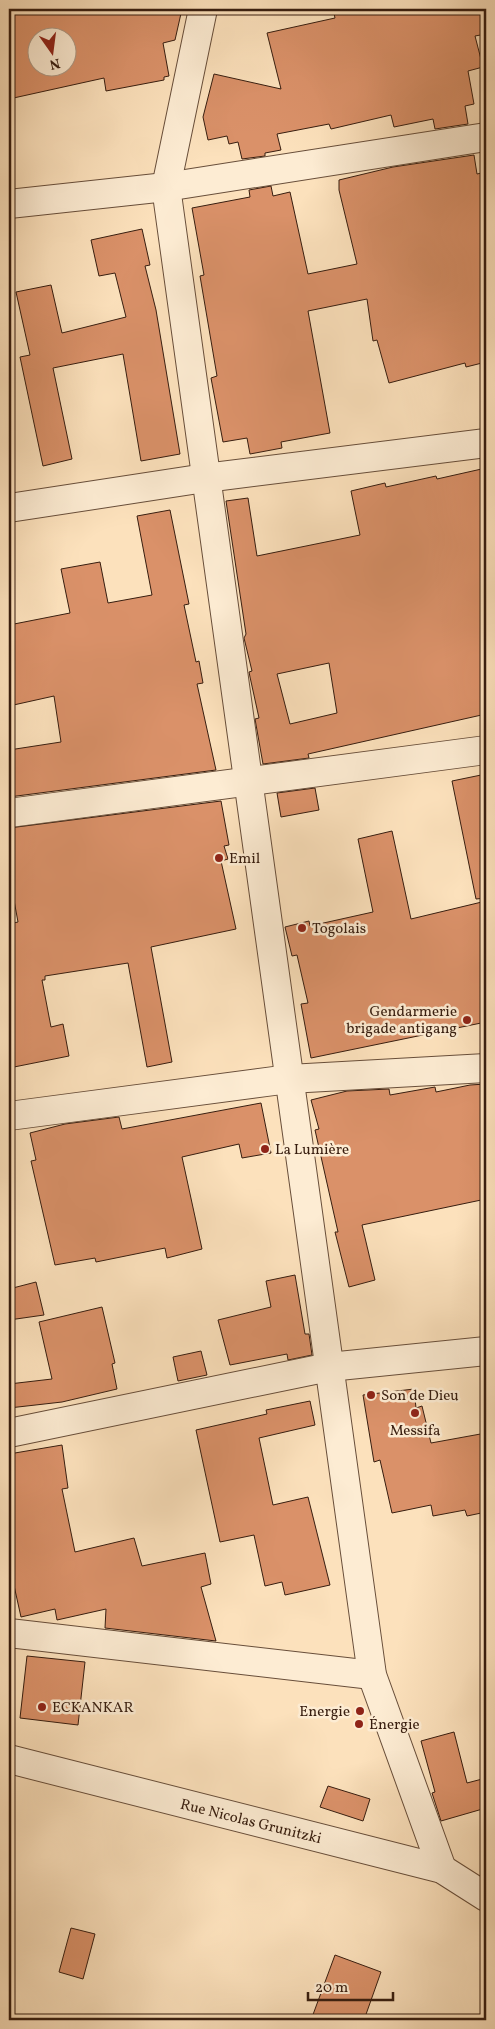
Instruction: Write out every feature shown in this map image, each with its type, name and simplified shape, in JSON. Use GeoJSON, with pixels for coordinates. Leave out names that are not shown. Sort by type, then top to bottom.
{"type":"FeatureCollection","features":[{"type":"Feature","properties":{"kind":"street"},"geometry":{"type":"LineString","coordinates":[[203,9],[166,187],[372,1675],[442,1869]]}},
{"type":"Feature","properties":{"kind":"street"},"geometry":{"type":"LineString","coordinates":[[9,204],[166,187],[486,137]]}},
{"type":"Feature","properties":{"kind":"street"},"geometry":{"type":"LineString","coordinates":[[9,508],[205,478],[486,443]]}},
{"type":"Feature","properties":{"kind":"street"},"geometry":{"type":"LineString","coordinates":[[9,813],[486,750]]}},
{"type":"Feature","properties":{"kind":"street"},"geometry":{"type":"LineString","coordinates":[[9,1116],[289,1079],[486,1068]]}},
{"type":"Feature","properties":{"kind":"street"},"geometry":{"type":"LineString","coordinates":[[9,1433],[328,1367],[486,1351]]}},
{"type":"Feature","properties":{"kind":"street"},"geometry":{"type":"LineString","coordinates":[[9,1633],[372,1675]]}},
{"type":"Feature","properties":{"kind":"street","name":"Rue Nicolas Grunitzki"},"geometry":{"type":"LineString","coordinates":[[9,1759],[442,1869],[486,1898]]}},
{"type":"Feature","properties":{"kind":"building"},"geometry":{"type":"Polygon","coordinates":[[[9,9],[182,9],[175,40],[163,43],[169,76],[164,77],[164,80],[106,91],[104,78],[9,99],[9,9]]]}},
{"type":"Feature","properties":{"kind":"building"},"geometry":{"type":"Polygon","coordinates":[[[333,9],[384,9],[385,13],[402,9],[486,9],[486,34],[475,36],[483,67],[468,71],[474,104],[465,106],[468,124],[435,129],[433,119],[394,127],[391,115],[331,129],[329,124],[277,134],[281,150],[265,153],[265,156],[242,159],[238,142],[229,144],[227,136],[208,140],[203,117],[214,74],[281,89],[267,33],[335,18],[333,9]]]}},
{"type":"Feature","properties":{"kind":"building"},"geometry":{"type":"Polygon","coordinates":[[[474,155],[477,174],[486,172],[486,362],[466,367],[465,363],[389,383],[377,340],[373,341],[367,299],[308,311],[330,433],[281,442],[282,448],[250,454],[247,438],[223,442],[211,378],[217,376],[200,276],[204,275],[192,208],[250,197],[249,190],[271,186],[273,196],[290,192],[308,274],[357,264],[339,190],[339,180],[393,167],[474,155]]]}},
{"type":"Feature","properties":{"kind":"building"},"geometry":{"type":"Polygon","coordinates":[[[142,229],[150,265],[145,266],[156,310],[180,454],[141,461],[123,354],[53,368],[72,459],[43,466],[20,357],[30,355],[16,292],[51,285],[62,333],[126,317],[115,273],[99,276],[91,240],[142,229]]]}},
{"type":"Feature","properties":{"kind":"building"},"geometry":{"type":"Polygon","coordinates":[[[486,468],[486,714],[308,754],[309,758],[263,764],[255,719],[259,718],[249,672],[252,671],[244,638],[246,634],[226,501],[248,498],[257,556],[360,535],[351,491],[385,483],[386,487],[436,476],[437,479],[486,468]],[[329,663],[277,674],[290,724],[337,713],[329,663]]]}},
{"type":"Feature","properties":{"kind":"building"},"geometry":{"type":"Polygon","coordinates":[[[170,510],[189,604],[184,605],[196,662],[199,661],[203,683],[197,684],[216,770],[9,797],[9,750],[61,742],[54,696],[9,706],[9,625],[70,613],[61,569],[100,562],[108,603],[152,595],[137,516],[170,510]]]}},
{"type":"Feature","properties":{"kind":"building"},"geometry":{"type":"Polygon","coordinates":[[[486,774],[486,898],[476,899],[452,781],[486,774]]]}},
{"type":"Feature","properties":{"kind":"building"},"geometry":{"type":"Polygon","coordinates":[[[315,788],[319,810],[281,817],[277,793],[315,788]]]}},
{"type":"Feature","properties":{"kind":"building"},"geometry":{"type":"Polygon","coordinates":[[[221,801],[229,845],[224,846],[228,859],[221,861],[236,929],[151,947],[172,1062],[147,1067],[128,963],[45,976],[45,980],[42,980],[51,1027],[63,1024],[69,1056],[9,1068],[9,924],[18,922],[9,873],[9,828],[221,801]]]}},
{"type":"Feature","properties":{"kind":"building"},"geometry":{"type":"Polygon","coordinates":[[[392,831],[411,919],[486,901],[486,1022],[311,1058],[301,1004],[308,1003],[297,955],[292,956],[285,927],[309,921],[310,926],[373,912],[358,839],[392,831]]]}},
{"type":"Feature","properties":{"kind":"building"},"geometry":{"type":"Polygon","coordinates":[[[486,1084],[486,1199],[362,1225],[375,1280],[349,1287],[335,1232],[338,1232],[315,1130],[319,1129],[311,1100],[347,1091],[389,1089],[390,1095],[435,1087],[436,1092],[470,1085],[486,1084]]]}},
{"type":"Feature","properties":{"kind":"building"},"geometry":{"type":"Polygon","coordinates":[[[261,1103],[271,1153],[242,1158],[239,1144],[182,1157],[202,1249],[167,1258],[165,1248],[96,1262],[95,1258],[55,1265],[31,1161],[36,1160],[30,1133],[65,1124],[119,1117],[122,1129],[261,1103]]]}},
{"type":"Feature","properties":{"kind":"building"},"geometry":{"type":"Polygon","coordinates":[[[295,1275],[305,1334],[309,1334],[312,1355],[288,1360],[287,1354],[230,1365],[218,1320],[271,1307],[266,1281],[295,1275]]]}},
{"type":"Feature","properties":{"kind":"building"},"geometry":{"type":"Polygon","coordinates":[[[36,1282],[44,1315],[9,1320],[9,1289],[36,1282]]]}},
{"type":"Feature","properties":{"kind":"building"},"geometry":{"type":"Polygon","coordinates":[[[102,1307],[115,1363],[112,1364],[117,1389],[62,1402],[9,1408],[9,1384],[52,1379],[39,1322],[102,1307]]]}},
{"type":"Feature","properties":{"kind":"building"},"geometry":{"type":"Polygon","coordinates":[[[201,1351],[207,1375],[178,1381],[173,1357],[201,1351]]]}},
{"type":"Feature","properties":{"kind":"building"},"geometry":{"type":"Polygon","coordinates":[[[414,1389],[416,1408],[422,1406],[431,1443],[486,1433],[486,1512],[467,1516],[465,1510],[433,1516],[431,1505],[392,1513],[380,1460],[374,1462],[363,1395],[414,1389]]]}},
{"type":"Feature","properties":{"kind":"building"},"geometry":{"type":"Polygon","coordinates":[[[310,1401],[315,1425],[259,1438],[273,1505],[308,1497],[330,1585],[285,1595],[282,1582],[265,1586],[254,1535],[220,1542],[196,1430],[267,1414],[266,1410],[310,1401]]]}},
{"type":"Feature","properties":{"kind":"building"},"geometry":{"type":"Polygon","coordinates":[[[62,1445],[68,1488],[62,1489],[75,1552],[134,1538],[142,1566],[205,1553],[211,1584],[201,1587],[216,1641],[105,1628],[106,1609],[57,1620],[55,1609],[21,1617],[9,1563],[9,1454],[62,1445]]]}},
{"type":"Feature","properties":{"kind":"building"},"geometry":{"type":"Polygon","coordinates":[[[27,1656],[85,1662],[78,1725],[20,1718],[27,1656]]]}},
{"type":"Feature","properties":{"kind":"building"},"geometry":{"type":"Polygon","coordinates":[[[454,1732],[467,1783],[486,1778],[486,1808],[441,1821],[432,1793],[435,1792],[421,1741],[454,1732]]]}},
{"type":"Feature","properties":{"kind":"building"},"geometry":{"type":"Polygon","coordinates":[[[328,1786],[370,1799],[363,1821],[320,1807],[328,1786]]]}},
{"type":"Feature","properties":{"kind":"building"},"geometry":{"type":"Polygon","coordinates":[[[71,1928],[95,1934],[83,1979],[59,1972],[71,1928]]]}},
{"type":"Feature","properties":{"kind":"building"},"geometry":{"type":"Polygon","coordinates":[[[335,1955],[381,1972],[364,2020],[311,2020],[335,1955]]]}},
{"type":"Feature","properties":{"kind":"place","name":"Emil"},"geometry":{"type":"Point","coordinates":[219,858]}},
{"type":"Feature","properties":{"kind":"place","name":"Togolais"},"geometry":{"type":"Point","coordinates":[302,928]}},
{"type":"Feature","properties":{"kind":"place","name":"Gendarmerie brigade antigang"},"geometry":{"type":"Point","coordinates":[467,1020]}},
{"type":"Feature","properties":{"kind":"place","name":"La Lumière"},"geometry":{"type":"Point","coordinates":[265,1149]}},
{"type":"Feature","properties":{"kind":"place","name":"Son de Dieu"},"geometry":{"type":"Point","coordinates":[371,1395]}},
{"type":"Feature","properties":{"kind":"place","name":"Messifa"},"geometry":{"type":"Point","coordinates":[415,1413]}},
{"type":"Feature","properties":{"kind":"place","name":"ECKANKAR"},"geometry":{"type":"Point","coordinates":[42,1707]}},
{"type":"Feature","properties":{"kind":"place","name":"Energie"},"geometry":{"type":"Point","coordinates":[360,1711]}},
{"type":"Feature","properties":{"kind":"place","name":"Énergie"},"geometry":{"type":"Point","coordinates":[359,1724]}}]}
